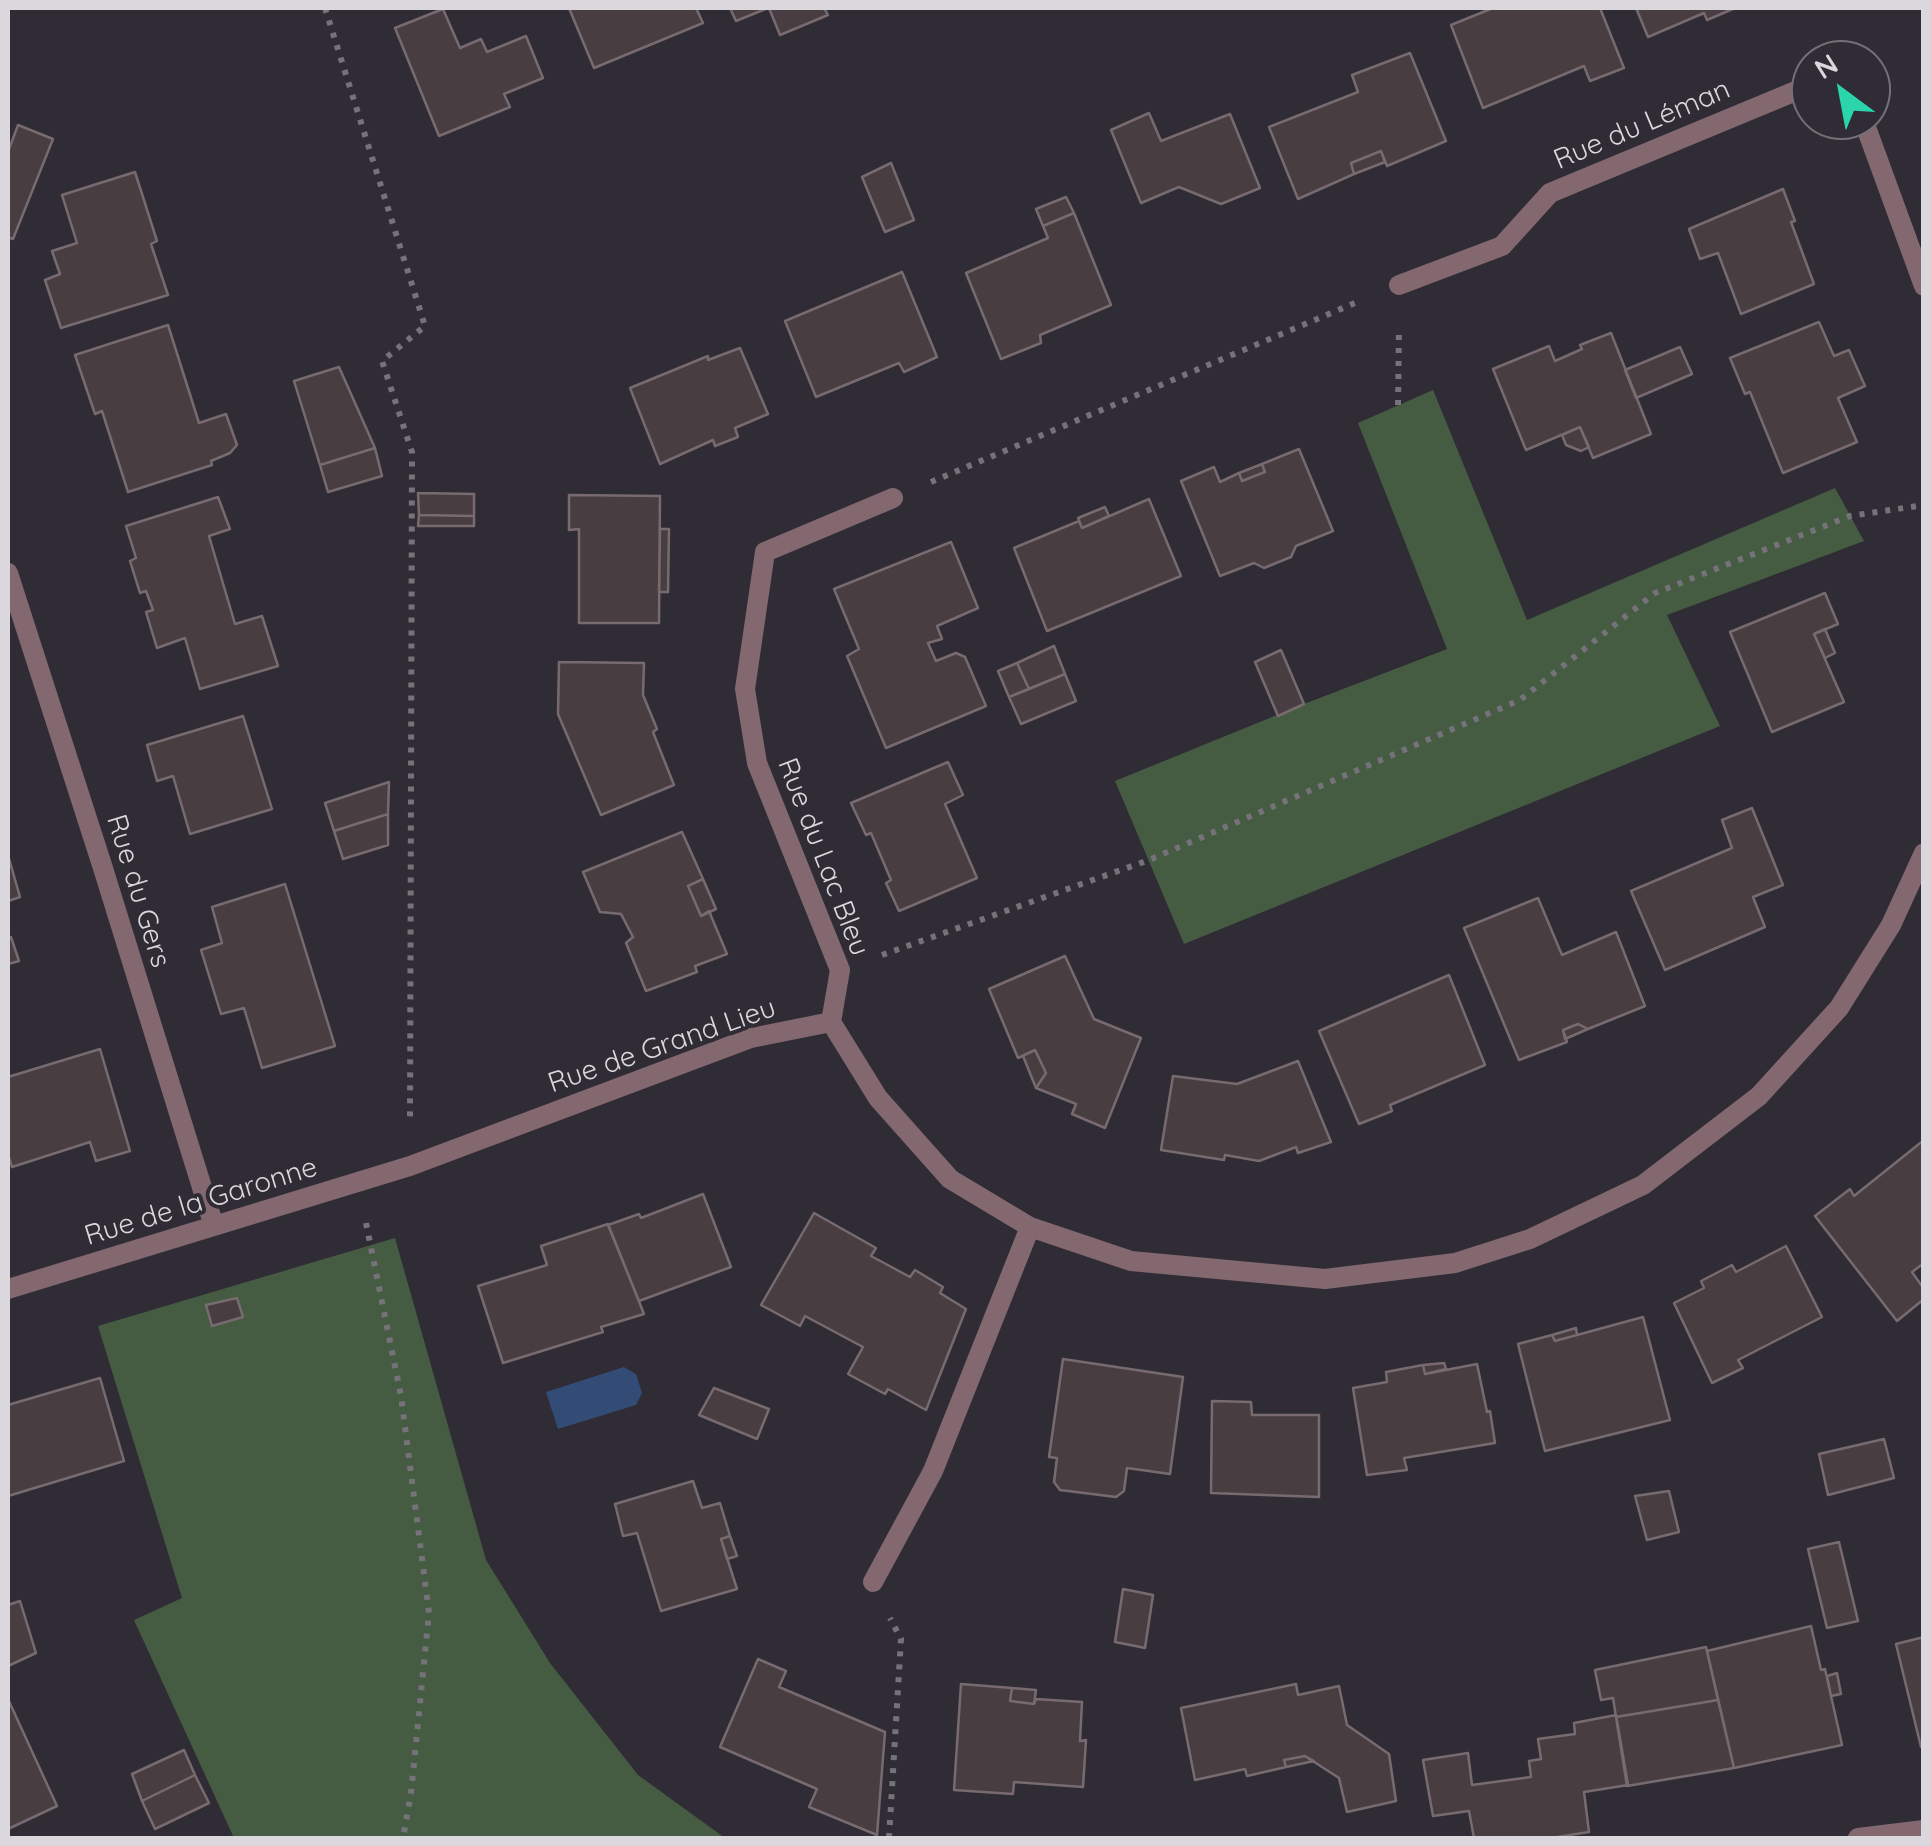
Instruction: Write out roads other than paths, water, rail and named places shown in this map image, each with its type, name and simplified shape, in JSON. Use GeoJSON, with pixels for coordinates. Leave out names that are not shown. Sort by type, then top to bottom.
{"type":"FeatureCollection","features":[{"type":"Feature","properties":{"kind":"street","name":"Rue du Léman"},"geometry":{"type":"LineString","coordinates":[[1399,285],[1502,246],[1550,193],[1791,93]]}},
{"type":"Feature","properties":{"kind":"street"},"geometry":{"type":"LineString","coordinates":[[1871,140],[1924,286]]}},
{"type":"Feature","properties":{"kind":"street","name":"Rue du Lac Bleu"},"geometry":{"type":"LineString","coordinates":[[831,1022],[840,970],[757,763],[744,688],[765,552],[893,498]]}},
{"type":"Feature","properties":{"kind":"street","name":"Rue du Gers"},"geometry":{"type":"LineString","coordinates":[[8,573],[214,1226]]}},
{"type":"Feature","properties":{"kind":"street"},"geometry":{"type":"LineString","coordinates":[[831,1022],[878,1098],[950,1179],[1030,1227],[1131,1261],[1325,1279],[1455,1263],[1530,1238],[1643,1185],[1759,1096],[1839,1008],[1892,925],[1924,854]]}},
{"type":"Feature","properties":{"kind":"street","name":"Rue de Grand Lieu"},"geometry":{"type":"LineString","coordinates":[[410,1166],[751,1038],[831,1022]]}},
{"type":"Feature","properties":{"kind":"street","name":"Rue de la Garonne"},"geometry":{"type":"LineString","coordinates":[[8,1290],[410,1166]]}},
{"type":"Feature","properties":{"kind":"street"},"geometry":{"type":"LineString","coordinates":[[873,1582],[933,1471],[1030,1227]]}},
{"type":"Feature","properties":{"kind":"street"},"geometry":{"type":"LineString","coordinates":[[1858,1838],[1924,1830]]}},
{"type":"Feature","properties":{"kind":"water"},"geometry":{"type":"Polygon","coordinates":[[[624,1367],[636,1374],[642,1393],[636,1405],[558,1429],[546,1392],[624,1367]]]}}]}
